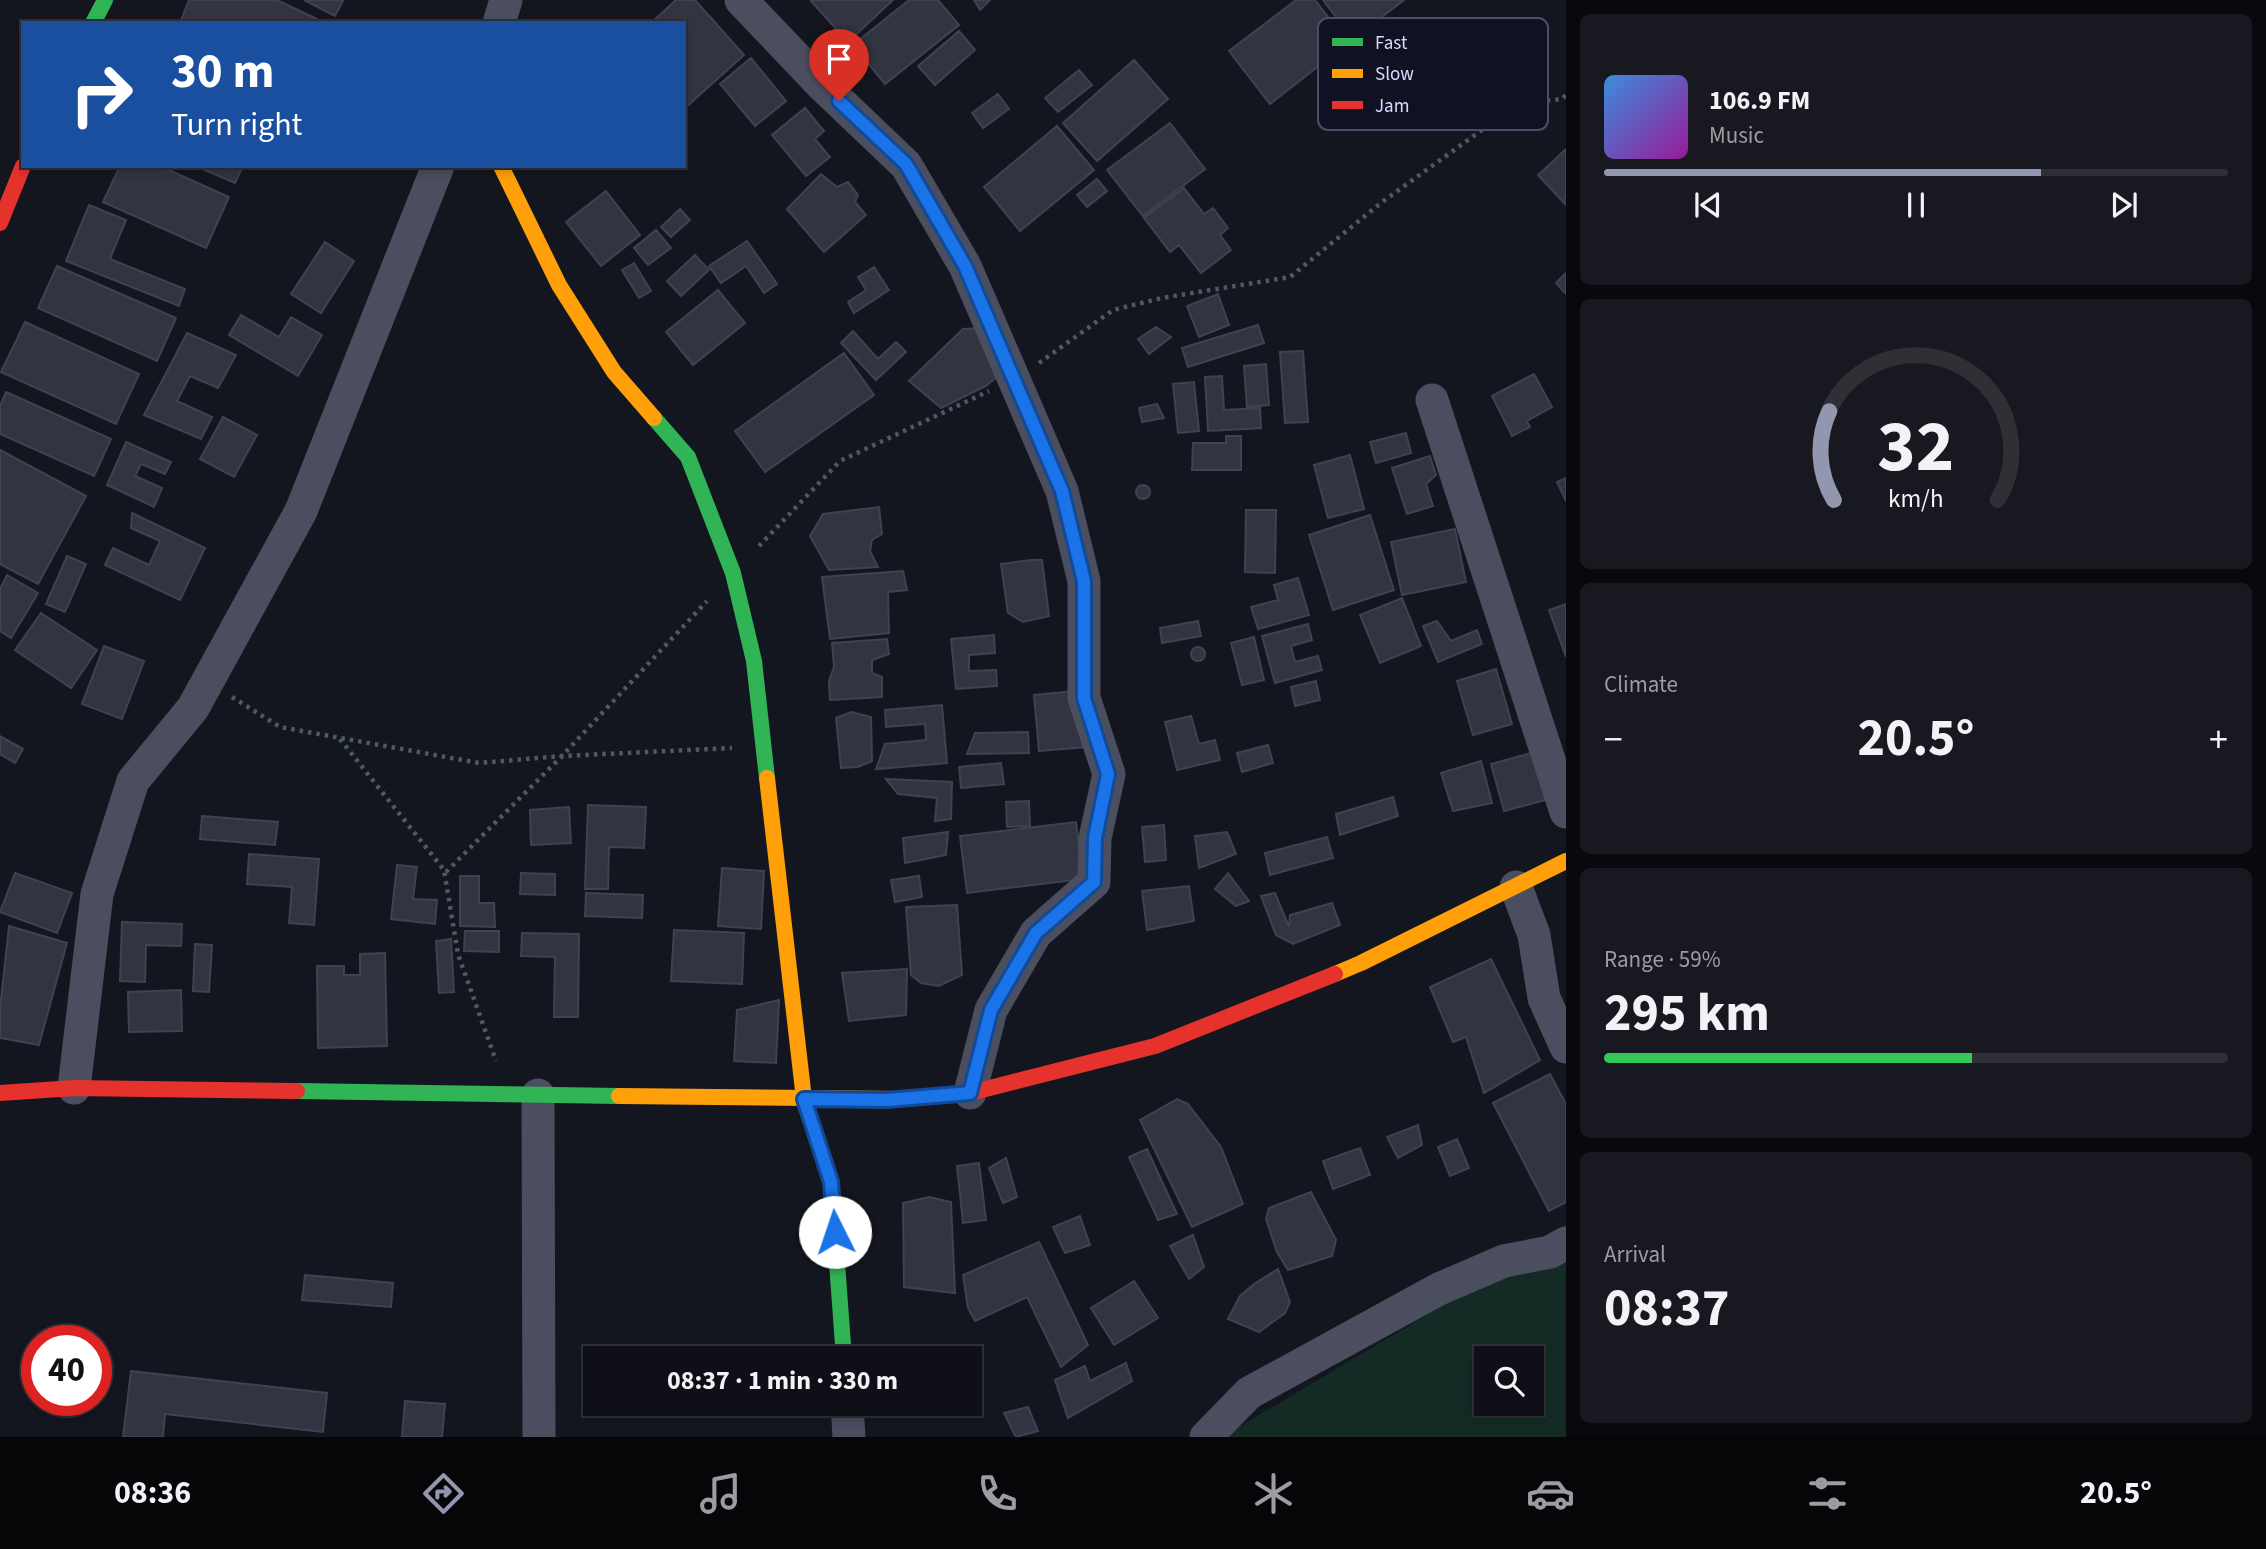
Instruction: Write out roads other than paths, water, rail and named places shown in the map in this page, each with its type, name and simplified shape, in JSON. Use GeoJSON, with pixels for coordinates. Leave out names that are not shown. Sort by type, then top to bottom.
{"type":"FeatureCollection","features":[{"type":"Feature","properties":{"kind":"street"},"geometry":{"type":"LineString","coordinates":[[94,21],[105,0]]}},
{"type":"Feature","properties":{"kind":"street"},"geometry":{"type":"LineString","coordinates":[[500,21],[506,0]]}},
{"type":"Feature","properties":{"kind":"street"},"geometry":{"type":"LineString","coordinates":[[741,0],[822,85],[906,164],[965,266],[1062,491],[1084,581],[1084,698],[1108,774],[1095,838],[1094,882],[1036,933],[991,1010],[970,1093]]}},
{"type":"Feature","properties":{"kind":"street"},"geometry":{"type":"LineString","coordinates":[[0,223],[22,168]]}},
{"type":"Feature","properties":{"kind":"street"},"geometry":{"type":"LineString","coordinates":[[74,1088],[97,894],[134,781],[193,708],[301,511],[437,168]]}},
{"type":"Feature","properties":{"kind":"street"},"geometry":{"type":"LineString","coordinates":[[502,168],[559,285],[614,372],[688,457],[733,573],[754,661],[804,1099],[831,1182],[843,1346]]}},
{"type":"Feature","properties":{"kind":"street"},"geometry":{"type":"LineString","coordinates":[[1432,400],[1566,812]]}},
{"type":"Feature","properties":{"kind":"street"},"geometry":{"type":"LineString","coordinates":[[0,1093],[74,1088],[887,1100],[970,1093],[1155,1046],[1361,963],[1566,862]]}},
{"type":"Feature","properties":{"kind":"street"},"geometry":{"type":"LineString","coordinates":[[1516,887],[1534,935],[1544,998],[1566,1047]]}},
{"type":"Feature","properties":{"kind":"street"},"geometry":{"type":"LineString","coordinates":[[523,1095],[539,1437]]}},
{"type":"Feature","properties":{"kind":"street"},"geometry":{"type":"LineString","coordinates":[[1206,1437],[1249,1393],[1439,1289],[1504,1261],[1550,1252],[1566,1243]]}},
{"type":"Feature","properties":{"kind":"street"},"geometry":{"type":"LineString","coordinates":[[848,1416],[849,1437]]}}]}
